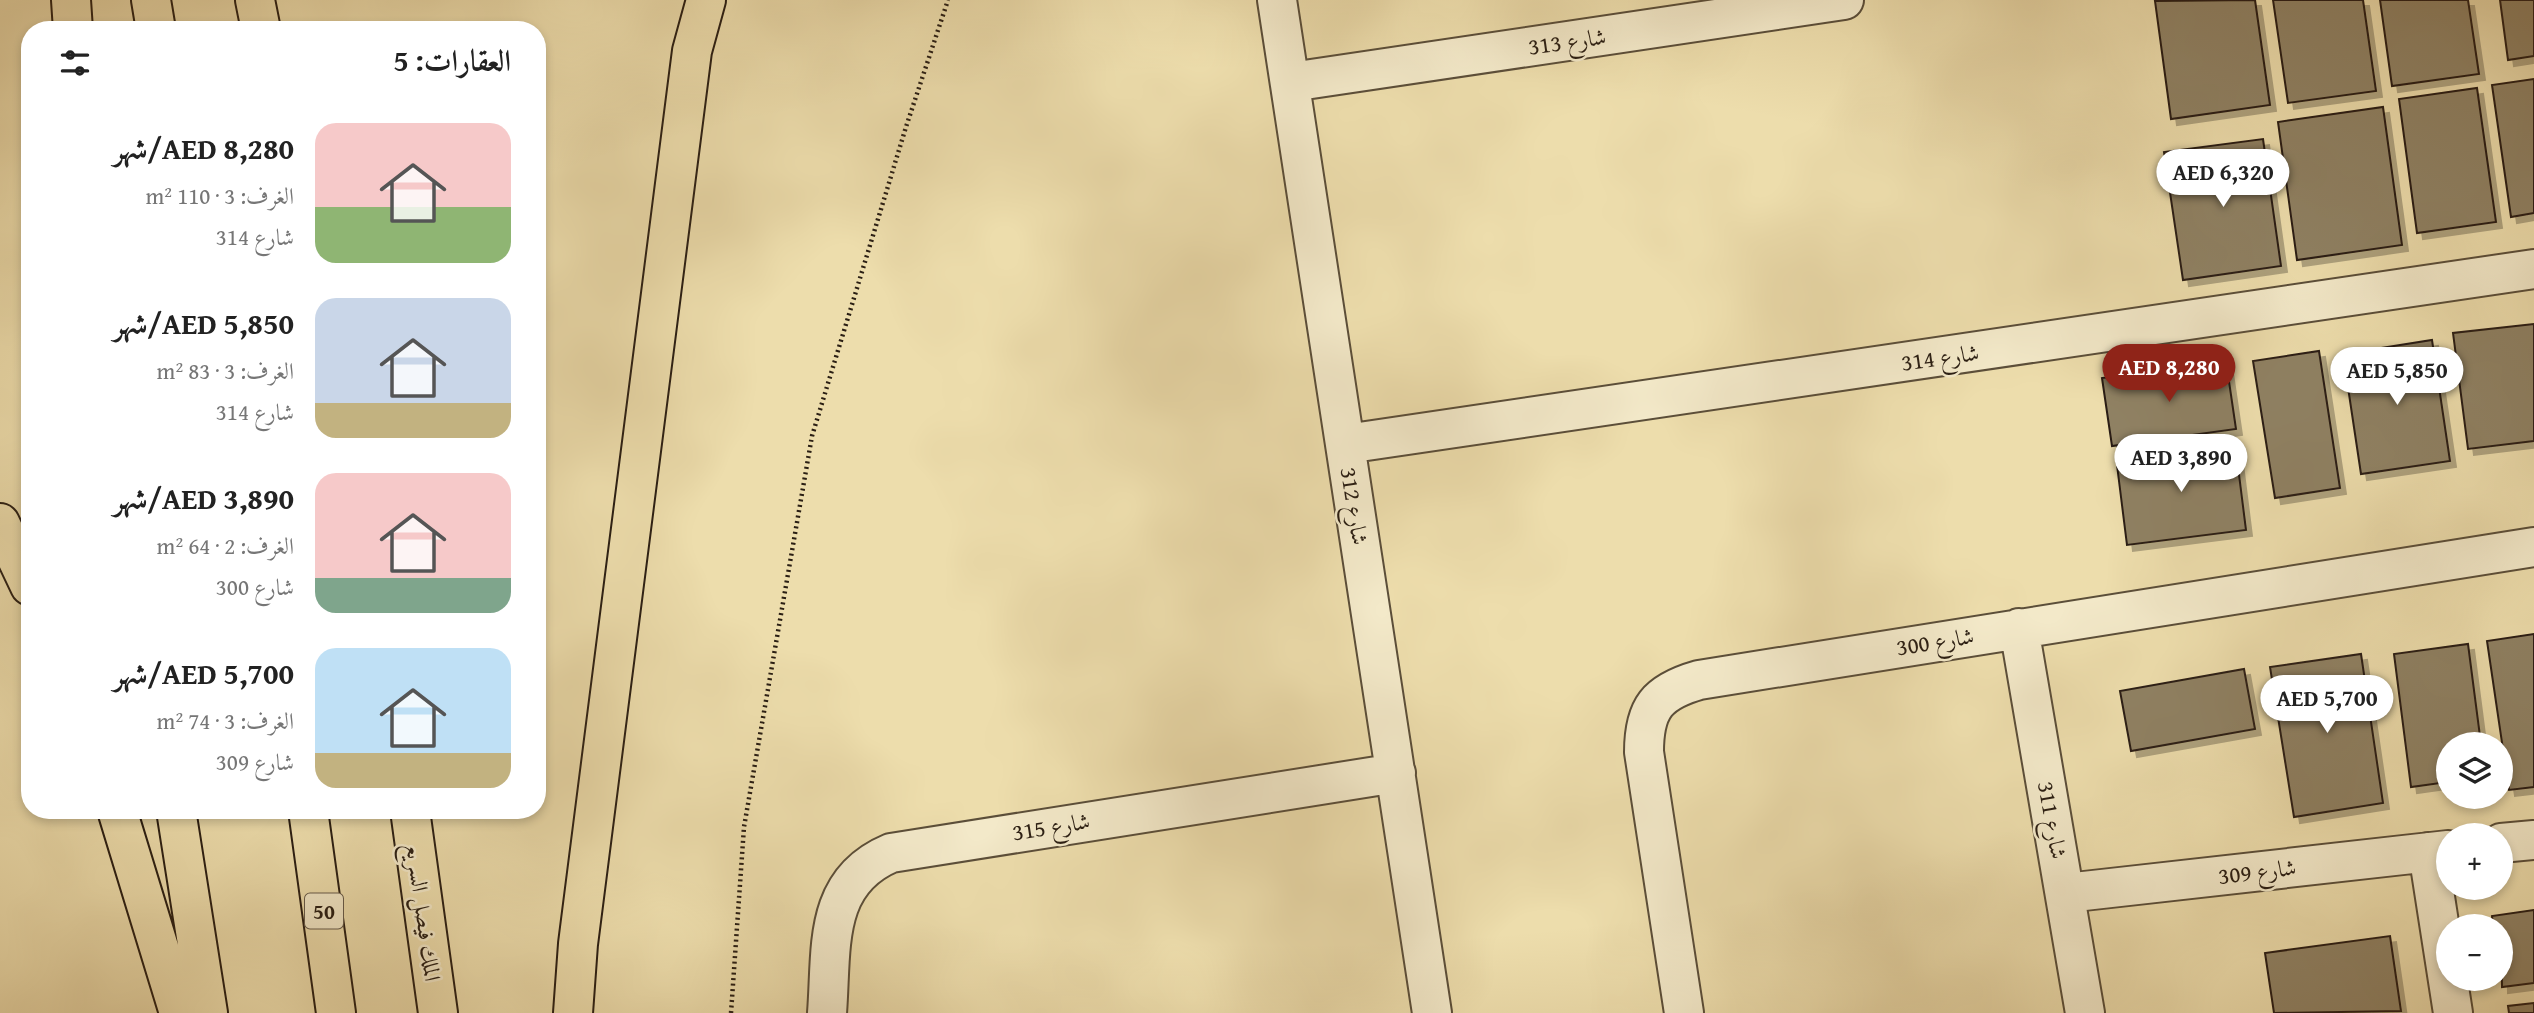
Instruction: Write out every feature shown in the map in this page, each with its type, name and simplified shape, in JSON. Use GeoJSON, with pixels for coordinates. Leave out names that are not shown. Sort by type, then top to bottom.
{"type":"FeatureCollection","features":[{"type":"Feature","properties":{"kind":"highway"},"geometry":{"type":"LineString","coordinates":[[71,0],[72,21]]}},
{"type":"Feature","properties":{"kind":"highway"},"geometry":{"type":"LineString","coordinates":[[150,0],[154,21]]}},
{"type":"Feature","properties":{"kind":"highway"},"geometry":{"type":"LineString","coordinates":[[254,0],[259,21]]}},
{"type":"Feature","properties":{"kind":"highway"},"geometry":{"type":"LineString","coordinates":[[573,1013],[578,944],[692,51],[706,0]]}},
{"type":"Feature","properties":{"kind":"highway"},"geometry":{"type":"LineString","coordinates":[[0,523],[21,567]]}},
{"type":"Feature","properties":{"kind":"highway"},"geometry":{"type":"LineString","coordinates":[[120,819],[179,1013]]}},
{"type":"Feature","properties":{"kind":"highway"},"geometry":{"type":"LineString","coordinates":[[177,819],[208,1013]]}},
{"type":"Feature","properties":{"kind":"highway","name":"50"},"geometry":{"type":"LineString","coordinates":[[309,819],[336,1013]]}},
{"type":"Feature","properties":{"kind":"highway","name":"الملك فيصل السريع"},"geometry":{"type":"LineString","coordinates":[[411,819],[438,1013]]}},
{"type":"Feature","properties":{"kind":"street","name":"شارع 312"},"geometry":{"type":"LineString","coordinates":[[1277,0],[1432,1013]]}},
{"type":"Feature","properties":{"kind":"street","name":"شارع 313"},"geometry":{"type":"LineString","coordinates":[[1291,82],[1843,0]]}},
{"type":"Feature","properties":{"kind":"street","name":"شارع 314"},"geometry":{"type":"LineString","coordinates":[[1346,444],[2534,270]]}},
{"type":"Feature","properties":{"kind":"street","name":"شارع 300"},"geometry":{"type":"LineString","coordinates":[[1684,1013],[1644,752],[1644,727],[1655,703],[1674,687],[1699,680],[2534,547]]}},
{"type":"Feature","properties":{"kind":"street","name":"شارع 311"},"geometry":{"type":"LineString","coordinates":[[2019,628],[2085,1013]]}},
{"type":"Feature","properties":{"kind":"street","name":"شارع 315"},"geometry":{"type":"LineString","coordinates":[[827,1013],[837,906],[844,889],[856,873],[881,856],[911,848],[1396,773]]}},
{"type":"Feature","properties":{"kind":"street"},"geometry":{"type":"LineString","coordinates":[[2513,843],[2534,840]]}},
{"type":"Feature","properties":{"kind":"street","name":"شارع 309"},"geometry":{"type":"LineString","coordinates":[[2066,893],[2436,851]]}},
{"type":"Feature","properties":{"kind":"street"},"geometry":{"type":"LineString","coordinates":[[2443,900],[2453,1013]]}},
{"type":"Feature","properties":{"kind":"path"},"geometry":{"type":"LineString","coordinates":[[731,1013],[744,827],[812,436],[948,0]]}},
{"type":"Feature","properties":{"kind":"building"},"geometry":{"type":"Polygon","coordinates":[[[2255,0],[2270,105],[2171,119],[2155,1],[2255,0]]]}},
{"type":"Feature","properties":{"kind":"building"},"geometry":{"type":"Polygon","coordinates":[[[2273,0],[2363,0],[2376,91],[2288,103],[2273,0]]]}},
{"type":"Feature","properties":{"kind":"building"},"geometry":{"type":"Polygon","coordinates":[[[2380,0],[2468,0],[2479,74],[2392,86],[2380,0]]]}},
{"type":"Feature","properties":{"kind":"building"},"geometry":{"type":"Polygon","coordinates":[[[2500,0],[2534,0],[2534,56],[2508,60],[2500,0]]]}},
{"type":"Feature","properties":{"kind":"building"},"geometry":{"type":"Polygon","coordinates":[[[2534,79],[2534,213],[2511,217],[2492,85],[2534,79]]]}},
{"type":"Feature","properties":{"kind":"building"},"geometry":{"type":"Polygon","coordinates":[[[2477,88],[2496,222],[2417,233],[2399,99],[2477,88]]]}},
{"type":"Feature","properties":{"kind":"building"},"geometry":{"type":"Polygon","coordinates":[[[2383,107],[2402,245],[2297,260],[2278,122],[2383,107]]]}},
{"type":"Feature","properties":{"kind":"building"},"geometry":{"type":"Polygon","coordinates":[[[2263,139],[2281,266],[2183,280],[2164,152],[2263,139]]]}},
{"type":"Feature","properties":{"kind":"building"},"geometry":{"type":"Polygon","coordinates":[[[2534,324],[2534,441],[2468,449],[2453,333],[2534,324]]]}},
{"type":"Feature","properties":{"kind":"building"},"geometry":{"type":"Polygon","coordinates":[[[2432,340],[2450,461],[2361,474],[2343,354],[2432,340]]]}},
{"type":"Feature","properties":{"kind":"building"},"geometry":{"type":"Polygon","coordinates":[[[2319,351],[2340,488],[2275,498],[2253,361],[2319,351]]]}},
{"type":"Feature","properties":{"kind":"building"},"geometry":{"type":"Polygon","coordinates":[[[2226,361],[2236,429],[2112,446],[2102,378],[2226,361]]]}},
{"type":"Feature","properties":{"kind":"building"},"geometry":{"type":"Polygon","coordinates":[[[2235,443],[2246,530],[2127,545],[2116,457],[2235,443]]]}},
{"type":"Feature","properties":{"kind":"building"},"geometry":{"type":"Polygon","coordinates":[[[2534,634],[2534,787],[2513,790],[2513,732],[2500,732],[2487,641],[2534,634]]]}},
{"type":"Feature","properties":{"kind":"building"},"geometry":{"type":"Polygon","coordinates":[[[2468,644],[2479,732],[2436,732],[2436,784],[2411,787],[2394,654],[2468,644]]]}},
{"type":"Feature","properties":{"kind":"building"},"geometry":{"type":"Polygon","coordinates":[[[2361,654],[2383,803],[2294,817],[2270,667],[2361,654]]]}},
{"type":"Feature","properties":{"kind":"building"},"geometry":{"type":"Polygon","coordinates":[[[2244,669],[2255,729],[2131,751],[2120,691],[2244,669]]]}},
{"type":"Feature","properties":{"kind":"building"},"geometry":{"type":"Polygon","coordinates":[[[2534,910],[2534,983],[2513,986],[2513,914],[2506,914],[2534,910]]]}},
{"type":"Feature","properties":{"kind":"building"},"geometry":{"type":"Polygon","coordinates":[[[2390,936],[2401,1011],[2274,1013],[2265,953],[2390,936]]]}},
{"type":"Feature","properties":{"kind":"building"},"geometry":{"type":"Polygon","coordinates":[[[2534,1003],[2534,1013],[2509,1013],[2508,1006],[2534,1003]]]}}]}
